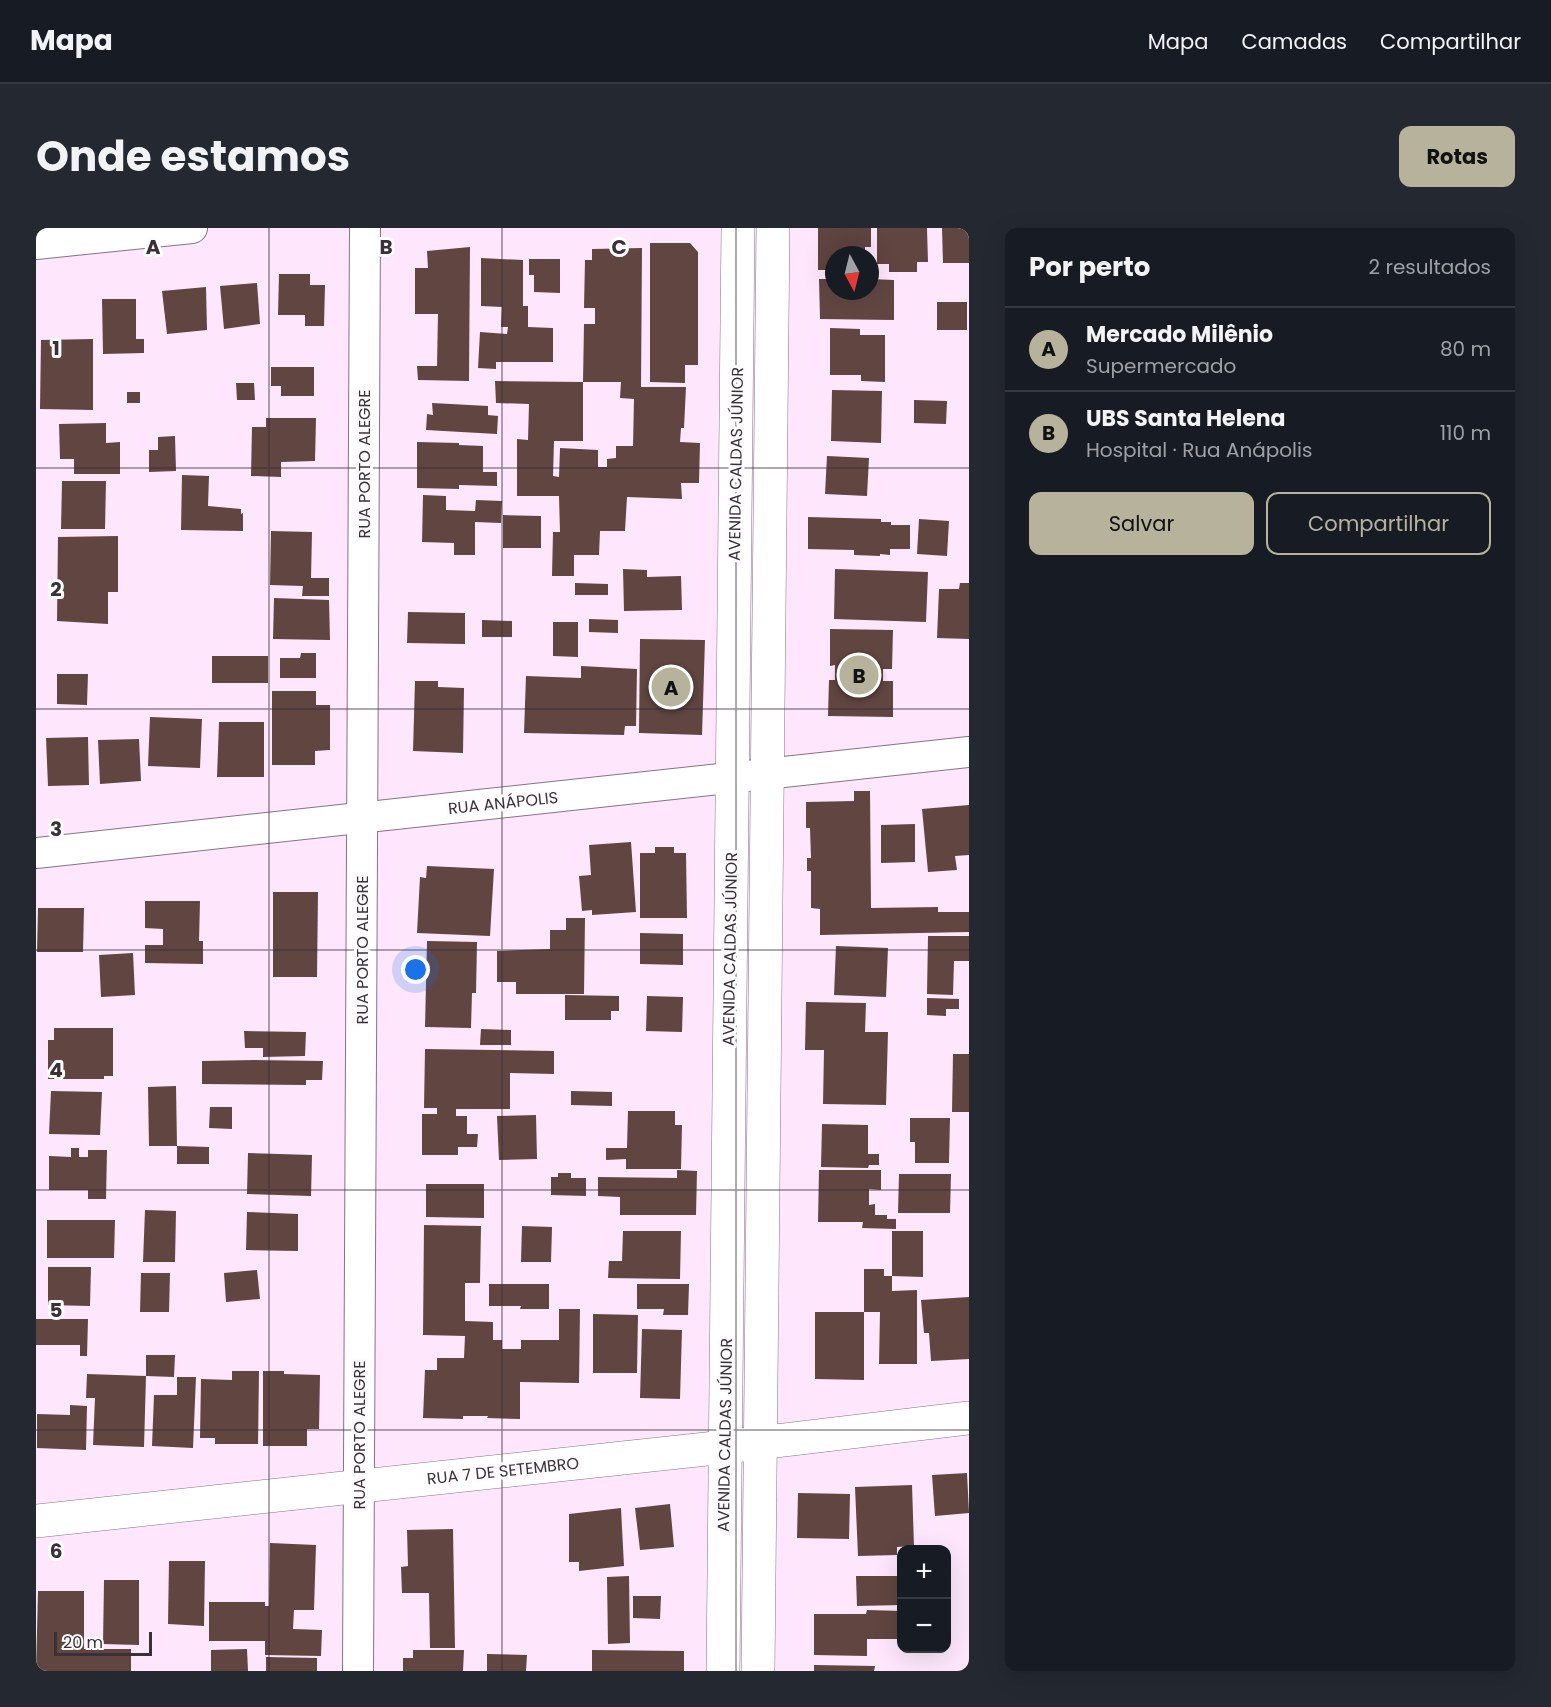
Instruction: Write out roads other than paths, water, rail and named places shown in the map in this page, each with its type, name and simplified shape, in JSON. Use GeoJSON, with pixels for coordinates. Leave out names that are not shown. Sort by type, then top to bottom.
{"type":"FeatureCollection","features":[{"type":"Feature","properties":{"kind":"main road","name":"AVENIDA CALDAS JÚNIOR"},"geometry":{"type":"LineString","coordinates":[[723,1671],[738,228]]}},
{"type":"Feature","properties":{"kind":"main road","name":"AVENIDA CALDAS JÚNIOR"},"geometry":{"type":"LineString","coordinates":[[758,1671],[773,228]]}},
{"type":"Feature","properties":{"kind":"main road","name":"RUA 7 DE SETEMBRO"},"geometry":{"type":"LineString","coordinates":[[36,1521],[725,1447],[969,1418]]}},
{"type":"Feature","properties":{"kind":"street"},"geometry":{"type":"LineString","coordinates":[[36,244],[192,228]]}},
{"type":"Feature","properties":{"kind":"street","name":"RUA PORTO ALEGRE"},"geometry":{"type":"LineString","coordinates":[[358,1671],[365,228]]}},
{"type":"Feature","properties":{"kind":"street","name":"RUA ANÁPOLIS"},"geometry":{"type":"LineString","coordinates":[[36,853],[969,752]]}},
{"type":"Feature","properties":{"kind":"place","name":"UBS Santa Helena"},"geometry":{"type":"Point","coordinates":[859,675]}},
{"type":"Feature","properties":{"kind":"place","name":"Mercado Milênio"},"geometry":{"type":"Point","coordinates":[671,687]}}]}
